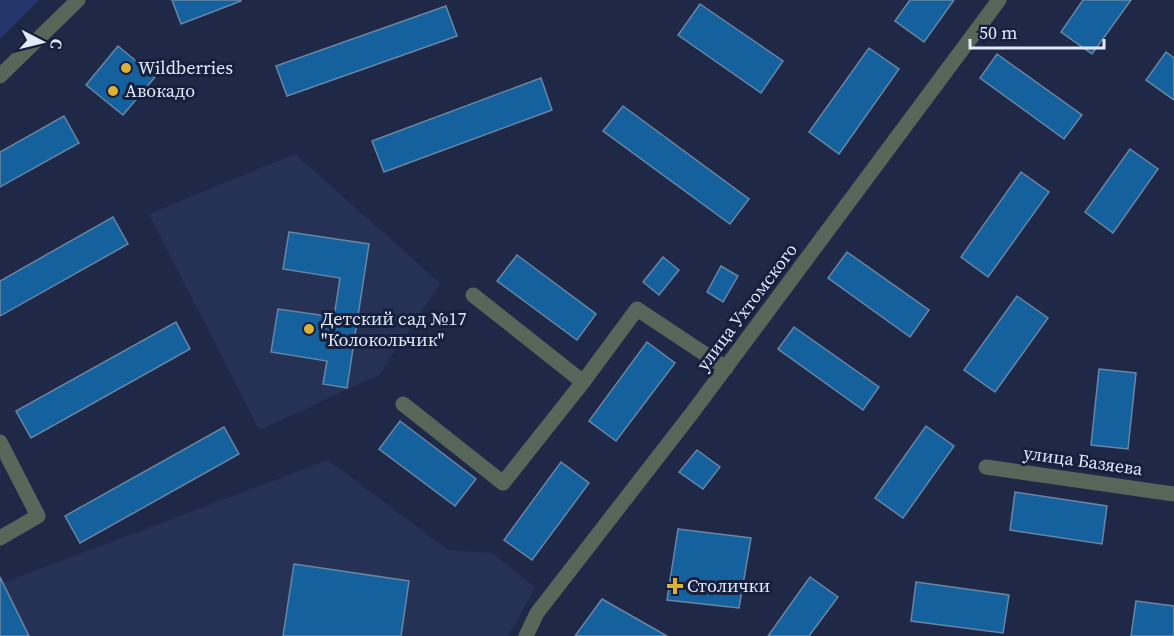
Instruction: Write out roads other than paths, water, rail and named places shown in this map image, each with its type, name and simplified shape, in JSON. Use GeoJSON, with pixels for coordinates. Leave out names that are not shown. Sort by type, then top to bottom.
{"type":"FeatureCollection","features":[{"type":"Feature","properties":{"kind":"street"},"geometry":{"type":"LineString","coordinates":[[0,76],[78,0]]}},
{"type":"Feature","properties":{"kind":"street","name":"улица Ухтомского"},"geometry":{"type":"LineString","coordinates":[[526,636],[537,613],[726,368],[999,0]]}},
{"type":"Feature","properties":{"kind":"street"},"geometry":{"type":"LineString","coordinates":[[474,295],[583,382]]}},
{"type":"Feature","properties":{"kind":"street"},"geometry":{"type":"LineString","coordinates":[[403,404],[503,483],[637,309],[726,368]]}},
{"type":"Feature","properties":{"kind":"street"},"geometry":{"type":"LineString","coordinates":[[0,442],[38,516],[0,538]]}},
{"type":"Feature","properties":{"kind":"street","name":"улица Базяева"},"geometry":{"type":"LineString","coordinates":[[987,466],[1174,494]]}},
{"type":"Feature","properties":{"kind":"place","name":"Wildberries"},"geometry":{"type":"Point","coordinates":[126,68]}},
{"type":"Feature","properties":{"kind":"place","name":"Авокадо"},"geometry":{"type":"Point","coordinates":[113,91]}},
{"type":"Feature","properties":{"kind":"place","name":"Детский сад №17 \"Колокольчик\""},"geometry":{"type":"Point","coordinates":[309,329]}},
{"type":"Feature","properties":{"kind":"place","name":"Столички"},"geometry":{"type":"Point","coordinates":[675,586]}}]}
